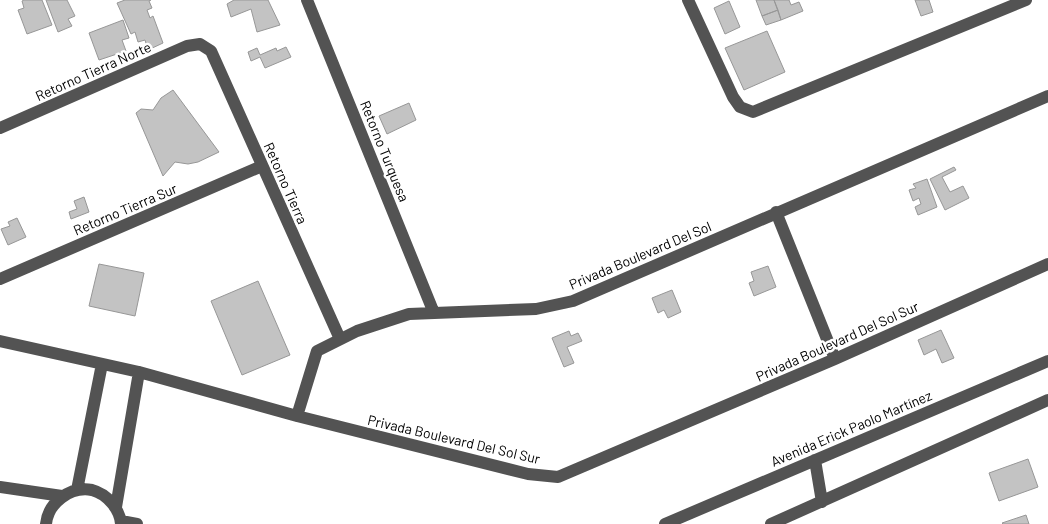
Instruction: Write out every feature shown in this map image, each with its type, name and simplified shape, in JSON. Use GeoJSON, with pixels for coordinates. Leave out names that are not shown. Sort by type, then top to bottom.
{"type":"FeatureCollection","features":[{"type":"Feature","properties":{"kind":"street","name":"Retorno Turquesa"},"geometry":{"type":"LineString","coordinates":[[308,0],[434,313]]}},
{"type":"Feature","properties":{"kind":"street"},"geometry":{"type":"LineString","coordinates":[[688,0],[733,97],[740,107],[753,112],[1008,3],[1026,0]]}},
{"type":"Feature","properties":{"kind":"street","name":"Retorno Tierra Norte"},"geometry":{"type":"LineString","coordinates":[[0,128],[187,46],[200,44]]}},
{"type":"Feature","properties":{"kind":"street","name":"Retorno Tierra"},"geometry":{"type":"LineString","coordinates":[[200,44],[211,51],[340,339]]}},
{"type":"Feature","properties":{"kind":"street","name":"Privada Boulevard Del Sol"},"geometry":{"type":"LineString","coordinates":[[297,416],[316,351],[357,330],[409,314],[536,309],[573,301],[1048,96]]}},
{"type":"Feature","properties":{"kind":"street","name":"Retorno Tierra Sur"},"geometry":{"type":"LineString","coordinates":[[0,279],[262,166]]}},
{"type":"Feature","properties":{"kind":"street"},"geometry":{"type":"LineString","coordinates":[[776,212],[835,359]]}},
{"type":"Feature","properties":{"kind":"street","name":"Privada Boulevard Del Sol Sur"},"geometry":{"type":"LineString","coordinates":[[0,341],[139,372],[297,416],[528,474],[558,476],[835,359],[1048,264]]}},
{"type":"Feature","properties":{"kind":"street","name":"Avenida Erick Paolo Martínez"},"geometry":{"type":"LineString","coordinates":[[665,524],[1048,360]]}},
{"type":"Feature","properties":{"kind":"street"},"geometry":{"type":"LineString","coordinates":[[77,490],[102,364]]}},
{"type":"Feature","properties":{"kind":"street"},"geometry":{"type":"LineString","coordinates":[[116,507],[139,372]]}},
{"type":"Feature","properties":{"kind":"street"},"geometry":{"type":"LineString","coordinates":[[771,524],[1048,400]]}},
{"type":"Feature","properties":{"kind":"street"},"geometry":{"type":"LineString","coordinates":[[815,460],[822,502]]}},
{"type":"Feature","properties":{"kind":"street"},"geometry":{"type":"LineString","coordinates":[[0,486],[62,496]]}},
{"type":"Feature","properties":{"kind":"street"},"geometry":{"type":"LineString","coordinates":[[46,524],[52,506],[62,496],[77,490],[92,490],[105,496],[116,507],[121,522],[137,524]]}},
{"type":"Feature","properties":{"kind":"building"},"geometry":{"type":"Polygon","coordinates":[[[42,0],[52,25],[27,34],[18,10],[24,8],[22,1],[42,0]]]}},
{"type":"Feature","properties":{"kind":"building"},"geometry":{"type":"Polygon","coordinates":[[[46,0],[67,0],[75,16],[68,19],[72,26],[58,32],[46,0]]]}},
{"type":"Feature","properties":{"kind":"building"},"geometry":{"type":"Polygon","coordinates":[[[125,0],[151,0],[149,1],[152,8],[147,10],[150,18],[153,16],[163,43],[148,50],[145,40],[138,42],[135,32],[131,34],[117,3],[125,0]]]}},
{"type":"Feature","properties":{"kind":"building"},"geometry":{"type":"Polygon","coordinates":[[[234,0],[268,0],[280,25],[257,32],[251,9],[231,17],[227,4],[234,0]]]}},
{"type":"Feature","properties":{"kind":"building"},"geometry":{"type":"Polygon","coordinates":[[[756,0],[774,0],[778,10],[762,16],[756,0]]]}},
{"type":"Feature","properties":{"kind":"building"},"geometry":{"type":"Polygon","coordinates":[[[774,0],[789,0],[791,5],[799,2],[803,11],[781,20],[774,0]]]}},
{"type":"Feature","properties":{"kind":"building"},"geometry":{"type":"Polygon","coordinates":[[[915,0],[929,0],[933,12],[921,16],[915,0]]]}},
{"type":"Feature","properties":{"kind":"building"},"geometry":{"type":"Polygon","coordinates":[[[729,1],[740,27],[725,34],[714,8],[729,1]]]}},
{"type":"Feature","properties":{"kind":"building"},"geometry":{"type":"Polygon","coordinates":[[[778,10],[781,20],[766,25],[762,16],[778,10]]]}},
{"type":"Feature","properties":{"kind":"building"},"geometry":{"type":"Polygon","coordinates":[[[123,20],[129,38],[122,40],[126,51],[99,60],[89,33],[123,20]]]}},
{"type":"Feature","properties":{"kind":"building"},"geometry":{"type":"Polygon","coordinates":[[[767,31],[785,72],[744,90],[725,48],[767,31]]]}},
{"type":"Feature","properties":{"kind":"building"},"geometry":{"type":"Polygon","coordinates":[[[286,47],[291,57],[265,68],[260,57],[251,61],[248,52],[257,48],[260,55],[276,48],[277,51],[286,47]]]}},
{"type":"Feature","properties":{"kind":"building"},"geometry":{"type":"Polygon","coordinates":[[[173,90],[219,152],[198,162],[188,164],[175,162],[163,176],[136,113],[141,109],[153,110],[161,98],[173,90]]]}},
{"type":"Feature","properties":{"kind":"building"},"geometry":{"type":"Polygon","coordinates":[[[409,103],[416,120],[387,134],[379,116],[409,103]]]}},
{"type":"Feature","properties":{"kind":"building"},"geometry":{"type":"Polygon","coordinates":[[[954,167],[956,170],[942,177],[950,192],[963,186],[969,198],[945,210],[930,179],[954,167]]]}},
{"type":"Feature","properties":{"kind":"building"},"geometry":{"type":"Polygon","coordinates":[[[927,179],[937,207],[918,215],[915,207],[921,204],[919,198],[913,201],[909,190],[916,188],[913,184],[927,179]]]}},
{"type":"Feature","properties":{"kind":"building"},"geometry":{"type":"Polygon","coordinates":[[[84,197],[89,212],[71,219],[69,212],[77,209],[74,201],[84,197]]]}},
{"type":"Feature","properties":{"kind":"building"},"geometry":{"type":"Polygon","coordinates":[[[17,218],[26,237],[8,245],[1,229],[10,226],[8,222],[17,218]]]}},
{"type":"Feature","properties":{"kind":"building"},"geometry":{"type":"Polygon","coordinates":[[[99,264],[144,273],[135,316],[89,306],[99,264]]]}},
{"type":"Feature","properties":{"kind":"building"},"geometry":{"type":"Polygon","coordinates":[[[768,266],[776,287],[754,296],[749,283],[754,281],[751,272],[768,266]]]}},
{"type":"Feature","properties":{"kind":"building"},"geometry":{"type":"Polygon","coordinates":[[[258,281],[290,355],[242,375],[211,301],[258,281]]]}},
{"type":"Feature","properties":{"kind":"building"},"geometry":{"type":"Polygon","coordinates":[[[672,290],[681,312],[668,318],[664,310],[658,313],[652,298],[672,290]]]}},
{"type":"Feature","properties":{"kind":"building"},"geometry":{"type":"Polygon","coordinates":[[[941,330],[954,358],[942,363],[936,349],[924,355],[918,340],[941,330]]]}},
{"type":"Feature","properties":{"kind":"building"},"geometry":{"type":"Polygon","coordinates":[[[569,331],[571,336],[578,333],[582,341],[567,347],[574,363],[564,367],[552,338],[569,331]]]}},
{"type":"Feature","properties":{"kind":"building"},"geometry":{"type":"Polygon","coordinates":[[[1028,459],[1038,487],[999,501],[989,473],[1028,459]]]}},
{"type":"Feature","properties":{"kind":"building"},"geometry":{"type":"Polygon","coordinates":[[[1026,515],[1029,524],[1002,523],[1026,515]]]}}]}
